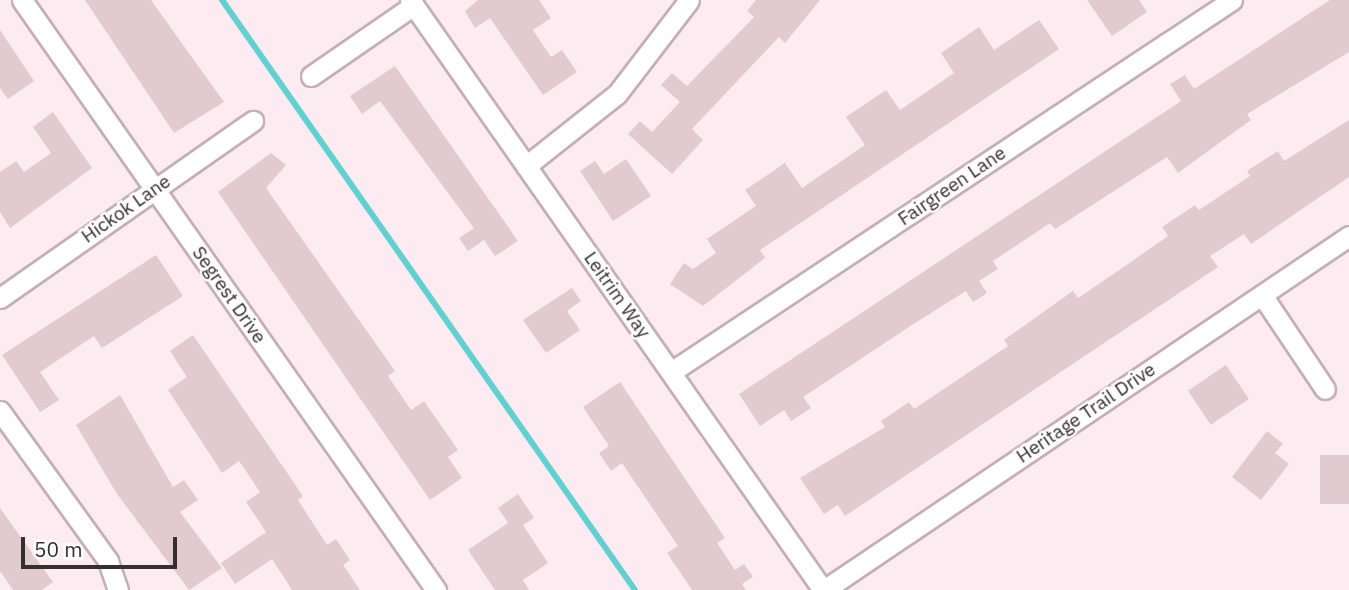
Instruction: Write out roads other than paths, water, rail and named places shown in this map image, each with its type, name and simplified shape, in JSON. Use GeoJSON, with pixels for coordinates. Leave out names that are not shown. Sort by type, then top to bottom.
{"type":"FeatureCollection","features":[{"type":"Feature","properties":{"kind":"street","name":"Segrest Drive"},"geometry":{"type":"LineString","coordinates":[[22,0],[436,590]]}},
{"type":"Feature","properties":{"kind":"street"},"geometry":{"type":"LineString","coordinates":[[526,166],[617,94],[689,0]]}},
{"type":"Feature","properties":{"kind":"street","name":"Fairgreen Lane"},"geometry":{"type":"LineString","coordinates":[[671,372],[1208,7],[1232,0]]}},
{"type":"Feature","properties":{"kind":"street"},"geometry":{"type":"LineString","coordinates":[[311,76],[412,3]]}},
{"type":"Feature","properties":{"kind":"street","name":"Leitrim Way"},"geometry":{"type":"LineString","coordinates":[[412,3],[823,590]]}},
{"type":"Feature","properties":{"kind":"street","name":"Hickok Lane"},"geometry":{"type":"LineString","coordinates":[[0,298],[253,121]]}},
{"type":"Feature","properties":{"kind":"street","name":"Heritage Trail Drive"},"geometry":{"type":"LineString","coordinates":[[823,590],[1349,236]]}},
{"type":"Feature","properties":{"kind":"street"},"geometry":{"type":"LineString","coordinates":[[1262,295],[1325,389]]}},
{"type":"Feature","properties":{"kind":"street"},"geometry":{"type":"LineString","coordinates":[[0,411],[108,561],[118,590]]}},
{"type":"Feature","properties":{"kind":"waterway"},"geometry":{"type":"LineString","coordinates":[[222,0],[635,590]]}}]}
